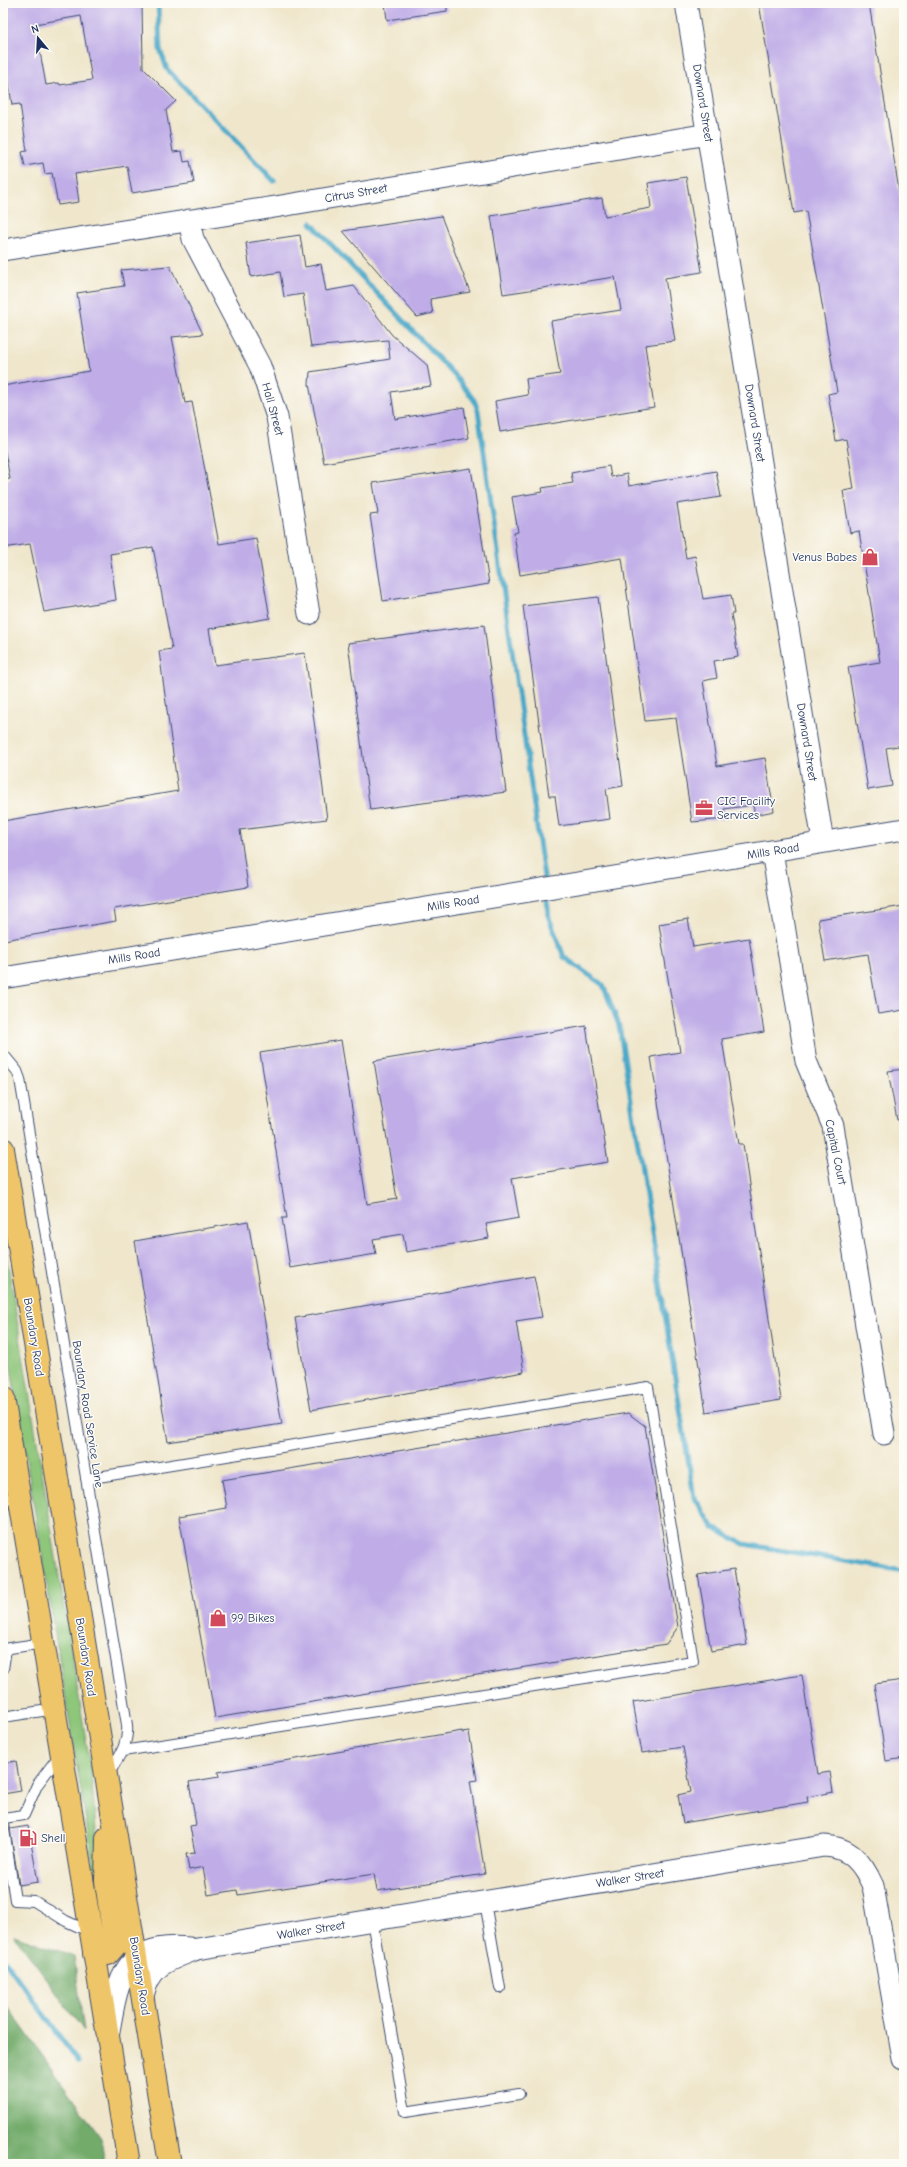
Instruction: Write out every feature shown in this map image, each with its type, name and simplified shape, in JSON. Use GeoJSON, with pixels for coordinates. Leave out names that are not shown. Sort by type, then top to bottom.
{"type":"FeatureCollection","features":[{"type":"Feature","properties":{"kind":"main road","name":"Boundary Road"},"geometry":{"type":"LineString","coordinates":[[3,1149],[170,2164]]}},
{"type":"Feature","properties":{"kind":"main road"},"geometry":{"type":"LineString","coordinates":[[3,1397],[11,1499],[44,1643],[129,2164]]}},
{"type":"Feature","properties":{"kind":"main road"},"geometry":{"type":"LineString","coordinates":[[94,1954],[108,1954],[115,1946],[106,1881],[108,1788]]}},
{"type":"Feature","properties":{"kind":"street","name":"Downard Street"},"geometry":{"type":"LineString","coordinates":[[686,3],[823,842]]}},
{"type":"Feature","properties":{"kind":"street","name":"Citrus Street"},"geometry":{"type":"LineString","coordinates":[[3,250],[275,207],[708,134]]}},
{"type":"Feature","properties":{"kind":"street","name":"Hall Street"},"geometry":{"type":"LineString","coordinates":[[189,220],[193,239],[260,366],[277,417],[309,614]]}},
{"type":"Feature","properties":{"kind":"street","name":"Mills Road"},"geometry":{"type":"LineString","coordinates":[[3,978],[530,890],[904,830]]}},
{"type":"Feature","properties":{"kind":"street","name":"Capital Court"},"geometry":{"type":"LineString","coordinates":[[772,851],[806,1061],[833,1126],[884,1434]]}},
{"type":"Feature","properties":{"kind":"street","name":"Walker Street"},"geometry":{"type":"LineString","coordinates":[[143,1996],[146,1985],[157,1967],[197,1949],[824,1846],[845,1850],[862,1866],[875,1892],[903,2058]]}},
{"type":"Feature","properties":{"kind":"street","name":"Walker Street"},"geometry":{"type":"LineString","coordinates":[[108,2037],[117,1990],[122,1976],[137,1958],[150,1950],[176,1946],[197,1949]]}},
{"type":"Feature","properties":{"kind":"lane","name":"Boundary Road Service Lane"},"geometry":{"type":"LineString","coordinates":[[3,1054],[17,1071],[20,1079],[126,1725],[127,1733],[123,1751],[108,1788]]}},
{"type":"Feature","properties":{"kind":"lane"},"geometry":{"type":"LineString","coordinates":[[86,1479],[648,1388],[693,1661],[123,1751]]}},
{"type":"Feature","properties":{"kind":"lane"},"geometry":{"type":"LineString","coordinates":[[3,1669],[4,1649],[44,1643]]}},
{"type":"Feature","properties":{"kind":"lane"},"geometry":{"type":"LineString","coordinates":[[3,1717],[54,1709]]}},
{"type":"Feature","properties":{"kind":"lane"},"geometry":{"type":"LineString","coordinates":[[3,1818],[24,1815],[37,1785],[62,1752]]}},
{"type":"Feature","properties":{"kind":"lane"},"geometry":{"type":"LineString","coordinates":[[3,1823],[16,1900],[34,1901],[66,1921],[90,1932]]}},
{"type":"Feature","properties":{"kind":"lane"},"geometry":{"type":"LineString","coordinates":[[485,1902],[500,1988]]}},
{"type":"Feature","properties":{"kind":"lane"},"geometry":{"type":"LineString","coordinates":[[372,1920],[405,2112],[519,2094]]}},
{"type":"Feature","properties":{"kind":"green space"},"geometry":{"type":"Polygon","coordinates":[[[3,1234],[91,1771],[104,1930],[3,1319],[3,1234]]]}},
{"type":"Feature","properties":{"kind":"green space"},"geometry":{"type":"Polygon","coordinates":[[[14,1935],[74,1956],[84,2031],[14,1935]]]}},
{"type":"Feature","properties":{"kind":"green space"},"geometry":{"type":"Polygon","coordinates":[[[3,2000],[101,2138],[105,2164],[6,2164],[3,2162],[3,2000]]]}},
{"type":"Feature","properties":{"kind":"building"},"geometry":{"type":"Polygon","coordinates":[[[3,3],[142,3],[143,68],[176,101],[166,110],[173,152],[182,151],[184,162],[190,161],[194,183],[132,193],[127,166],[75,174],[79,202],[58,205],[52,173],[45,174],[43,163],[25,166],[22,152],[27,151],[20,104],[12,105],[8,77],[3,78],[3,3]],[[81,16],[35,24],[46,85],[59,83],[60,85],[92,80],[81,16]]]}},
{"type":"Feature","properties":{"kind":"building"},"geometry":{"type":"Polygon","coordinates":[[[385,3],[447,3],[447,11],[387,20],[385,3]]]}},
{"type":"Feature","properties":{"kind":"building"},"geometry":{"type":"Polygon","coordinates":[[[759,3],[869,3],[904,222],[904,745],[886,748],[892,786],[868,790],[848,667],[880,662],[859,531],[850,533],[843,491],[854,489],[846,439],[836,441],[828,394],[837,392],[806,211],[794,213],[759,3]]]}},
{"type":"Feature","properties":{"kind":"building"},"geometry":{"type":"Polygon","coordinates":[[[686,177],[702,272],[665,278],[675,341],[645,345],[654,407],[500,432],[495,401],[528,395],[526,379],[560,374],[551,321],[621,310],[615,277],[503,294],[491,216],[602,198],[605,216],[651,208],[648,183],[686,177]]]}},
{"type":"Feature","properties":{"kind":"building"},"geometry":{"type":"Polygon","coordinates":[[[441,216],[470,292],[430,299],[433,313],[417,317],[343,231],[441,216]]]}},
{"type":"Feature","properties":{"kind":"building"},"geometry":{"type":"Polygon","coordinates":[[[300,235],[305,267],[321,264],[326,291],[354,286],[392,335],[427,365],[431,386],[391,392],[395,419],[464,407],[469,438],[324,463],[309,384],[310,372],[390,359],[388,340],[311,347],[303,294],[284,297],[280,272],[251,277],[246,243],[300,235]]]}},
{"type":"Feature","properties":{"kind":"building"},"geometry":{"type":"Polygon","coordinates":[[[170,266],[203,334],[172,337],[185,403],[192,402],[219,544],[256,538],[270,618],[209,629],[215,665],[305,653],[327,819],[240,830],[248,887],[114,909],[116,921],[4,940],[3,821],[178,791],[159,651],[172,649],[153,547],[110,554],[116,600],[44,612],[30,544],[3,548],[3,480],[10,479],[3,441],[3,386],[89,371],[77,293],[124,286],[121,270],[170,266]]]}},
{"type":"Feature","properties":{"kind":"building"},"geometry":{"type":"Polygon","coordinates":[[[609,466],[611,477],[627,474],[629,486],[716,471],[721,497],[677,504],[686,558],[695,556],[703,599],[731,595],[734,614],[731,614],[738,657],[714,661],[717,678],[703,681],[717,766],[765,758],[774,811],[755,815],[753,805],[724,809],[726,819],[692,822],[676,718],[645,721],[622,558],[520,575],[514,533],[518,532],[512,497],[543,492],[542,488],[573,483],[571,473],[609,466]]]}},
{"type":"Feature","properties":{"kind":"building"},"geometry":{"type":"Polygon","coordinates":[[[471,468],[489,584],[383,601],[370,515],[378,514],[373,483],[471,468]]]}},
{"type":"Feature","properties":{"kind":"building"},"geometry":{"type":"Polygon","coordinates":[[[598,597],[623,786],[606,789],[610,819],[559,826],[555,796],[549,796],[523,606],[598,597]]]}},
{"type":"Feature","properties":{"kind":"building"},"geometry":{"type":"Polygon","coordinates":[[[484,625],[506,792],[370,810],[348,643],[484,625]]]}},
{"type":"Feature","properties":{"kind":"building"},"geometry":{"type":"Polygon","coordinates":[[[904,906],[904,1010],[878,1014],[868,954],[825,961],[818,919],[904,906]]]}},
{"type":"Feature","properties":{"kind":"building"},"geometry":{"type":"Polygon","coordinates":[[[688,919],[693,947],[749,938],[764,1032],[722,1039],[739,1144],[743,1144],[781,1400],[706,1412],[651,1057],[680,1052],[659,924],[688,919]]]}},
{"type":"Feature","properties":{"kind":"building"},"geometry":{"type":"Polygon","coordinates":[[[586,1026],[608,1162],[512,1178],[519,1218],[486,1224],[489,1238],[406,1252],[403,1234],[373,1239],[376,1254],[290,1268],[282,1218],[287,1218],[260,1053],[341,1040],[367,1204],[397,1199],[374,1061],[586,1026]]]}},
{"type":"Feature","properties":{"kind":"building"},"geometry":{"type":"Polygon","coordinates":[[[904,1069],[904,1119],[897,1120],[888,1071],[904,1069]]]}},
{"type":"Feature","properties":{"kind":"building"},"geometry":{"type":"Polygon","coordinates":[[[248,1221],[282,1424],[168,1442],[135,1241],[248,1221]]]}},
{"type":"Feature","properties":{"kind":"building"},"geometry":{"type":"Polygon","coordinates":[[[534,1276],[542,1317],[516,1321],[524,1372],[311,1410],[295,1318],[534,1276]]]}},
{"type":"Feature","properties":{"kind":"building"},"geometry":{"type":"Polygon","coordinates":[[[628,1413],[645,1426],[678,1627],[666,1644],[215,1718],[179,1516],[227,1508],[222,1480],[628,1413]]]}},
{"type":"Feature","properties":{"kind":"building"},"geometry":{"type":"Polygon","coordinates":[[[734,1569],[747,1645],[711,1651],[698,1575],[734,1569]]]}},
{"type":"Feature","properties":{"kind":"building"},"geometry":{"type":"Polygon","coordinates":[[[802,1675],[818,1774],[830,1772],[833,1792],[807,1797],[808,1802],[683,1823],[678,1795],[691,1792],[683,1747],[642,1753],[633,1702],[802,1675]]]}},
{"type":"Feature","properties":{"kind":"building"},"geometry":{"type":"Polygon","coordinates":[[[904,1680],[904,1758],[886,1761],[874,1684],[904,1680]]]}},
{"type":"Feature","properties":{"kind":"building"},"geometry":{"type":"Polygon","coordinates":[[[462,1731],[462,1733],[469,1732],[477,1780],[470,1781],[485,1874],[377,1891],[374,1874],[238,1895],[237,1890],[208,1895],[203,1867],[189,1870],[186,1854],[195,1853],[190,1826],[196,1825],[189,1782],[219,1777],[218,1772],[462,1731]]]}},
{"type":"Feature","properties":{"kind":"building"},"geometry":{"type":"Polygon","coordinates":[[[16,1761],[21,1791],[3,1794],[3,1763],[16,1761]]]}},
{"type":"Feature","properties":{"kind":"building"},"geometry":{"type":"Polygon","coordinates":[[[28,1826],[38,1882],[19,1885],[10,1829],[28,1826]]]}},
{"type":"Feature","properties":{"kind":"waterway"},"geometry":{"type":"LineString","coordinates":[[158,3],[160,49],[167,69],[274,181]]}},
{"type":"Feature","properties":{"kind":"waterway"},"geometry":{"type":"LineString","coordinates":[[311,223],[456,377],[474,400],[478,410],[545,884]]}},
{"type":"Feature","properties":{"kind":"waterway"},"geometry":{"type":"LineString","coordinates":[[546,892],[549,918],[564,957],[603,985],[619,1025],[694,1497],[714,1528],[744,1544],[904,1571]]}},
{"type":"Feature","properties":{"kind":"waterway"},"geometry":{"type":"LineString","coordinates":[[3,1958],[78,2062]]}},
{"type":"Feature","properties":{"kind":"place","name":"Venus Babes"},"geometry":{"type":"Point","coordinates":[870,557]}},
{"type":"Feature","properties":{"kind":"place","name":"CIC Facility Services"},"geometry":{"type":"Point","coordinates":[704,808]}},
{"type":"Feature","properties":{"kind":"place","name":"99 Bikes"},"geometry":{"type":"Point","coordinates":[218,1618]}},
{"type":"Feature","properties":{"kind":"place","name":"Shell"},"geometry":{"type":"Point","coordinates":[28,1838]}}]}
